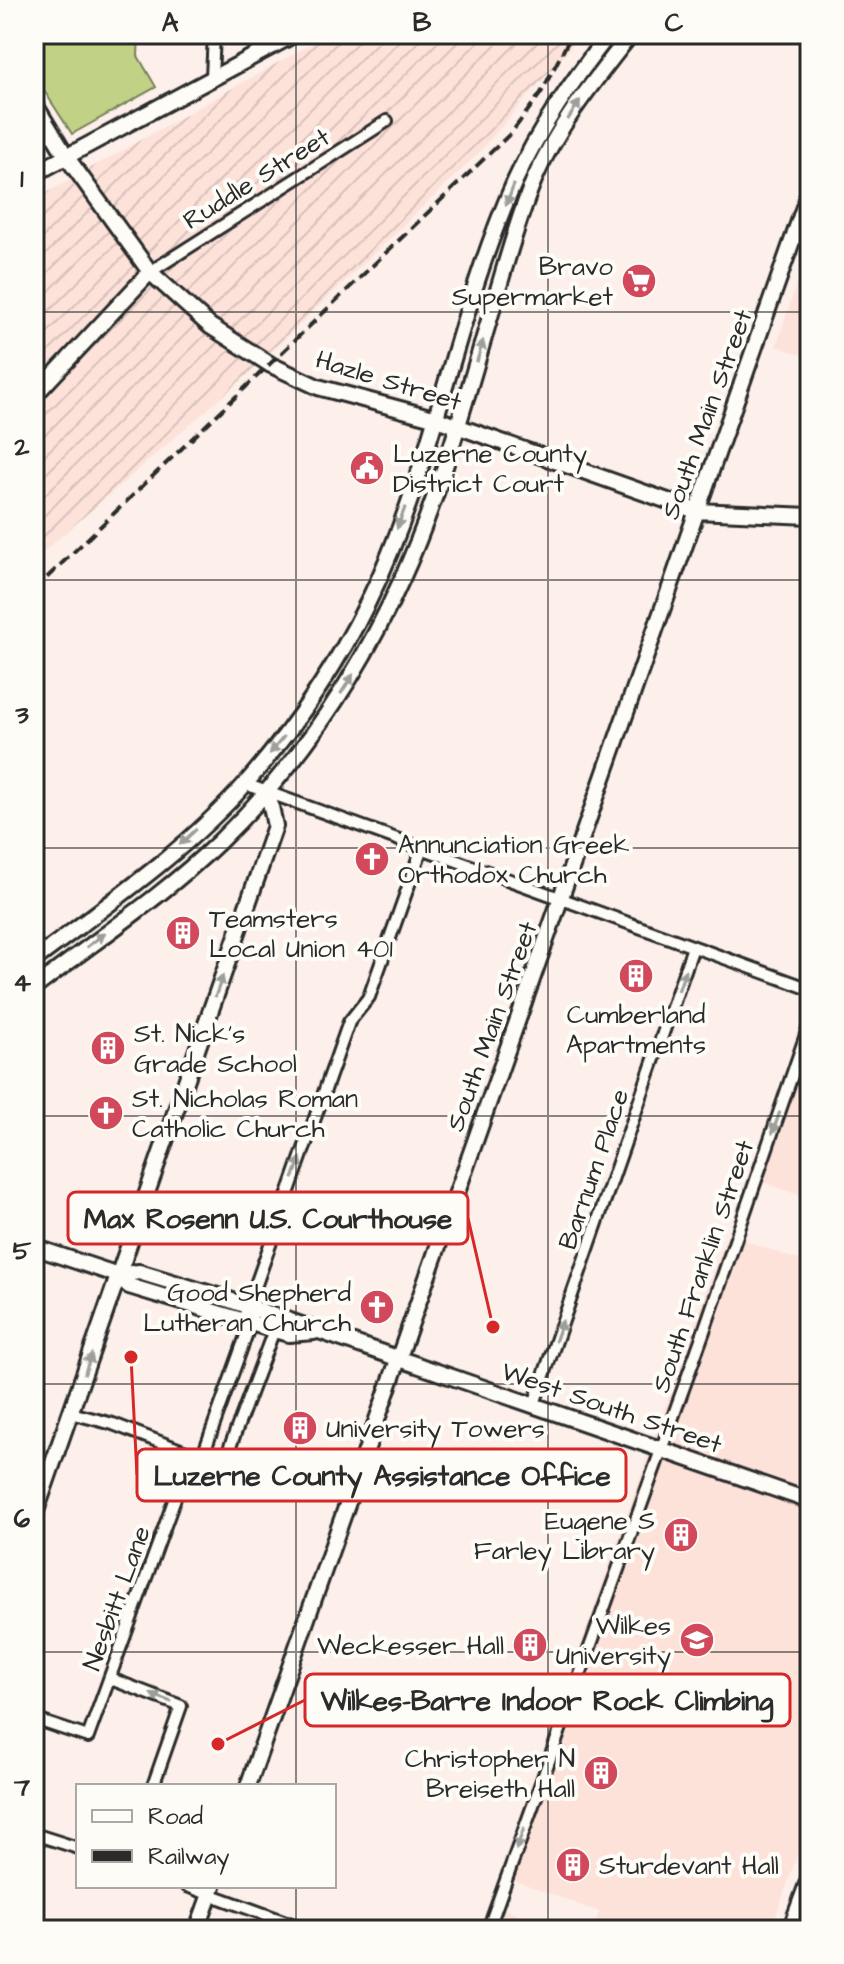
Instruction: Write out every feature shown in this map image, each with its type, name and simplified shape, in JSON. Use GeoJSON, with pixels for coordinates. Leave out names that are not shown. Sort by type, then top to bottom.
{"type":"FeatureCollection","features":[{"type":"Feature","properties":{"kind":"main road"},"geometry":{"type":"LineString","coordinates":[[34,960],[148,874],[245,784],[325,679],[368,601],[437,419],[487,257],[515,181],[542,129],[609,34]]}},
{"type":"Feature","properties":{"kind":"main road"},"geometry":{"type":"LineString","coordinates":[[34,988],[179,877],[268,792],[317,730],[357,669],[402,580],[458,426],[535,179],[550,147],[583,95],[631,34]]}},
{"type":"Feature","properties":{"kind":"main road"},"geometry":{"type":"LineString","coordinates":[[34,174],[292,35]]}},
{"type":"Feature","properties":{"kind":"main road","name":"Hazle Street"},"geometry":{"type":"LineString","coordinates":[[34,103],[66,156],[150,272],[210,326],[271,365],[318,387],[437,419],[696,511],[810,516]]}},
{"type":"Feature","properties":{"kind":"main road","name":"South Main Street"},"geometry":{"type":"LineString","coordinates":[[249,1784],[810,190]]}},
{"type":"Feature","properties":{"kind":"main road"},"geometry":{"type":"LineString","coordinates":[[34,396],[150,272]]}},
{"type":"Feature","properties":{"kind":"main road"},"geometry":{"type":"LineString","coordinates":[[34,1517],[275,826],[268,792]]}},
{"type":"Feature","properties":{"kind":"main road"},"geometry":{"type":"LineString","coordinates":[[34,1247],[118,1275],[129,1286],[314,1332]]}},
{"type":"Feature","properties":{"kind":"main road"},"geometry":{"type":"LineString","coordinates":[[249,1315],[274,1330],[289,1334],[314,1332]]}},
{"type":"Feature","properties":{"kind":"main road","name":"West South Street"},"geometry":{"type":"LineString","coordinates":[[314,1332],[399,1358],[810,1501]]}},
{"type":"Feature","properties":{"kind":"main road"},"geometry":{"type":"LineString","coordinates":[[791,1930],[810,1879]]}},
{"type":"Feature","properties":{"kind":"main road"},"geometry":{"type":"LineString","coordinates":[[197,1930],[212,1890]]}},
{"type":"Feature","properties":{"kind":"street"},"geometry":{"type":"LineString","coordinates":[[212,77],[214,34]]}},
{"type":"Feature","properties":{"kind":"street","name":"Ruddle Street"},"geometry":{"type":"LineString","coordinates":[[150,272],[387,121]]}},
{"type":"Feature","properties":{"kind":"street"},"geometry":{"type":"LineString","coordinates":[[245,784],[810,989]]}},
{"type":"Feature","properties":{"kind":"street"},"geometry":{"type":"LineString","coordinates":[[249,1315],[348,1025],[369,997],[422,848]]}},
{"type":"Feature","properties":{"kind":"street","name":"Barnum Place"},"geometry":{"type":"LineString","coordinates":[[534,1404],[693,947]]}},
{"type":"Feature","properties":{"kind":"street","name":"South Franklin Street"},"geometry":{"type":"LineString","coordinates":[[488,1930],[810,1023]]}},
{"type":"Feature","properties":{"kind":"street","name":"Nesbitt Lane"},"geometry":{"type":"LineString","coordinates":[[34,1719],[88,1737],[191,1454],[202,1458],[249,1315]]}},
{"type":"Feature","properties":{"kind":"street"},"geometry":{"type":"LineString","coordinates":[[274,1330],[228,1452],[351,1495]]}},
{"type":"Feature","properties":{"kind":"street"},"geometry":{"type":"LineString","coordinates":[[71,1413],[113,1424],[191,1454]]}},
{"type":"Feature","properties":{"kind":"street"},"geometry":{"type":"LineString","coordinates":[[111,1679],[181,1706],[154,1784]]}},
{"type":"Feature","properties":{"kind":"street"},"geometry":{"type":"LineString","coordinates":[[34,1834],[76,1847]]}},
{"type":"Feature","properties":{"kind":"street"},"geometry":{"type":"LineString","coordinates":[[212,1890],[308,1930]]}},
{"type":"Feature","properties":{"kind":"shaded area"},"geometry":{"type":"Polygon","coordinates":[[[329,34],[582,34],[478,154],[247,375],[34,560],[34,200],[329,34]]]}},
{"type":"Feature","properties":{"kind":"shaded area"},"geometry":{"type":"Polygon","coordinates":[[[810,243],[810,358],[776,346],[810,243]]]}},
{"type":"Feature","properties":{"kind":"shaded area"},"geometry":{"type":"Polygon","coordinates":[[[810,998],[810,1199],[749,1177],[810,998]]]}},
{"type":"Feature","properties":{"kind":"shaded area","name":"Wilkes University"},"geometry":{"type":"Polygon","coordinates":[[[727,1234],[810,1264],[810,1820],[771,1930],[593,1930],[599,1912],[499,1875],[727,1234]]]}},
{"type":"Feature","properties":{"kind":"shaded area"},"geometry":{"type":"Polygon","coordinates":[[[489,1904],[565,1930],[481,1930],[489,1904]]]}},
{"type":"Feature","properties":{"kind":"green space"},"geometry":{"type":"Polygon","coordinates":[[[45,34],[139,34],[138,56],[156,87],[72,134],[34,75],[34,41],[45,34]]]}},
{"type":"Feature","properties":{"kind":"railway"},"geometry":{"type":"LineString","coordinates":[[34,590],[512,132],[541,93],[572,34]]}},
{"type":"Feature","properties":{"kind":"place","name":"Bravo Supermarket"},"geometry":{"type":"Point","coordinates":[639,281]}},
{"type":"Feature","properties":{"kind":"place","name":"Luzerne County District Court"},"geometry":{"type":"Point","coordinates":[367,468]}},
{"type":"Feature","properties":{"kind":"place","name":"Annunciation Greek Orthodox Church"},"geometry":{"type":"Point","coordinates":[372,859]}},
{"type":"Feature","properties":{"kind":"place","name":"Teamsters Local Union 401"},"geometry":{"type":"Point","coordinates":[183,933]}},
{"type":"Feature","properties":{"kind":"place","name":"Cumberland Apartments"},"geometry":{"type":"Point","coordinates":[636,976]}},
{"type":"Feature","properties":{"kind":"place","name":"St. Nick's Grade School"},"geometry":{"type":"Point","coordinates":[108,1048]}},
{"type":"Feature","properties":{"kind":"place","name":"St. Nicholas Roman Catholic Church"},"geometry":{"type":"Point","coordinates":[106,1113]}},
{"type":"Feature","properties":{"kind":"place","name":"Good Shepherd Lutheran Church"},"geometry":{"type":"Point","coordinates":[377,1307]}},
{"type":"Feature","properties":{"kind":"place","name":"Max Rosenn U.S. Courthouse"},"geometry":{"type":"Point","coordinates":[493,1327]}},
{"type":"Feature","properties":{"kind":"place","name":"Luzerne County Assistance Office"},"geometry":{"type":"Point","coordinates":[131,1357]}},
{"type":"Feature","properties":{"kind":"place","name":"University Towers"},"geometry":{"type":"Point","coordinates":[300,1428]}},
{"type":"Feature","properties":{"kind":"place","name":"Eugene S Farley Library"},"geometry":{"type":"Point","coordinates":[681,1535]}},
{"type":"Feature","properties":{"kind":"place","name":"Wilkes University"},"geometry":{"type":"Point","coordinates":[697,1640]}},
{"type":"Feature","properties":{"kind":"place","name":"Weckesser Hall"},"geometry":{"type":"Point","coordinates":[530,1645]}},
{"type":"Feature","properties":{"kind":"place","name":"Wilkes-Barre Indoor Rock Climbing"},"geometry":{"type":"Point","coordinates":[218,1744]}},
{"type":"Feature","properties":{"kind":"place","name":"Christopher N Breiseth Hall"},"geometry":{"type":"Point","coordinates":[601,1773]}},
{"type":"Feature","properties":{"kind":"place","name":"Sturdevant Hall"},"geometry":{"type":"Point","coordinates":[573,1865]}}]}
